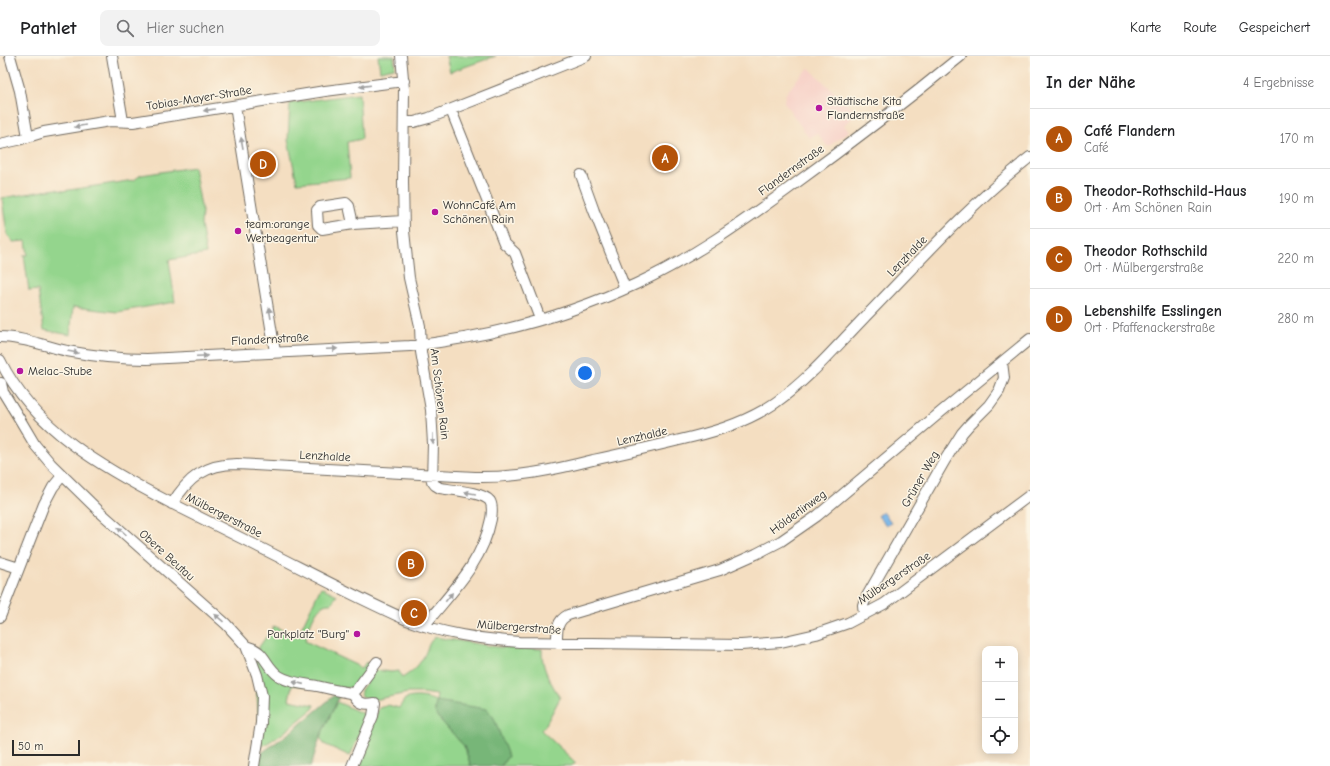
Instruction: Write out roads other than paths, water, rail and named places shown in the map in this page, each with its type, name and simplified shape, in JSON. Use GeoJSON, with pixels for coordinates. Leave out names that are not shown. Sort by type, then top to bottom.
{"type":"FeatureCollection","features":[{"type":"Feature","properties":{"kind":"street"},"geometry":{"type":"LineString","coordinates":[[10,56],[20,91],[28,137]]}},
{"type":"Feature","properties":{"kind":"street"},"geometry":{"type":"LineString","coordinates":[[112,56],[123,121]]}},
{"type":"Feature","properties":{"kind":"street","name":"Am Schönen Rain"},"geometry":{"type":"LineString","coordinates":[[401,56],[404,81],[403,221],[409,278],[420,326],[420,345],[429,395],[432,428],[432,475]]}},
{"type":"Feature","properties":{"kind":"street"},"geometry":{"type":"LineString","coordinates":[[404,122],[421,121],[586,56]]}},
{"type":"Feature","properties":{"kind":"street","name":"Flandernstraße"},"geometry":{"type":"LineString","coordinates":[[0,337],[11,337],[88,354],[140,359],[420,345],[446,342],[480,335],[540,319],[581,306],[625,288],[677,262],[727,232],[876,124],[961,56]]}},
{"type":"Feature","properties":{"kind":"street","name":"Tobias-Mayer-Straße"},"geometry":{"type":"LineString","coordinates":[[0,144],[44,132],[103,122],[133,122],[319,92],[404,81]]}},
{"type":"Feature","properties":{"kind":"street"},"geometry":{"type":"LineString","coordinates":[[236,106],[276,352]]}},
{"type":"Feature","properties":{"kind":"street"},"geometry":{"type":"LineString","coordinates":[[451,110],[504,243],[515,253],[540,319]]}},
{"type":"Feature","properties":{"kind":"street","name":"Lenzhalde"},"geometry":{"type":"LineString","coordinates":[[172,504],[180,490],[190,481],[210,468],[222,465],[237,464],[485,478],[503,477],[540,472],[713,432],[735,424],[757,414],[785,395],[808,375],[973,207],[1007,175],[1030,157]]}},
{"type":"Feature","properties":{"kind":"street"},"geometry":{"type":"LineString","coordinates":[[581,174],[625,288]]}},
{"type":"Feature","properties":{"kind":"street"},"geometry":{"type":"LineString","coordinates":[[353,224],[403,221]]}},
{"type":"Feature","properties":{"kind":"street","name":"Hölderlinweg"},"geometry":{"type":"LineString","coordinates":[[556,643],[559,623],[568,615],[720,570],[781,541],[818,516],[1030,339]]}},
{"type":"Feature","properties":{"kind":"street","name":"Mülbergerstraße"},"geometry":{"type":"LineString","coordinates":[[0,360],[3,382],[57,432],[110,470],[172,504],[398,616],[424,626],[482,639],[556,643],[727,645],[781,642],[816,634],[848,623],[884,604],[1030,495]]}},
{"type":"Feature","properties":{"kind":"street","name":"Grüner Weg"},"geometry":{"type":"LineString","coordinates":[[864,615],[863,605],[867,596],[945,460],[965,429],[989,405],[1000,389],[1004,374],[1002,362]]}},
{"type":"Feature","properties":{"kind":"street","name":"Obere Beutau"},"geometry":{"type":"LineString","coordinates":[[3,382],[3,392],[35,445],[47,460],[62,476],[226,624],[246,646],[262,696],[261,723],[254,766]]}},
{"type":"Feature","properties":{"kind":"street"},"geometry":{"type":"LineString","coordinates":[[424,626],[453,592],[477,557],[486,538],[492,511],[491,504],[488,499],[477,495],[437,487],[433,484],[432,475]]}},
{"type":"Feature","properties":{"kind":"street"},"geometry":{"type":"LineString","coordinates":[[0,617],[47,497],[62,476]]}},
{"type":"Feature","properties":{"kind":"street"},"geometry":{"type":"LineString","coordinates":[[0,562],[19,568]]}},
{"type":"Feature","properties":{"kind":"street"},"geometry":{"type":"LineString","coordinates":[[246,646],[254,648],[258,651],[274,671],[284,678],[295,682],[336,691],[354,693]]}},
{"type":"Feature","properties":{"kind":"street"},"geometry":{"type":"LineString","coordinates":[[354,693],[377,662]]}},
{"type":"Feature","properties":{"kind":"street"},"geometry":{"type":"LineString","coordinates":[[352,766],[373,716],[375,703],[362,703],[357,700],[354,693]]}},
{"type":"Feature","properties":{"kind":"water"},"geometry":{"type":"Polygon","coordinates":[[[883,512],[891,522],[886,525],[878,516],[883,512]]]}},
{"type":"Feature","properties":{"kind":"place","name":"Städtische Kita Flandernstraße"},"geometry":{"type":"Point","coordinates":[819,108]}},
{"type":"Feature","properties":{"kind":"place","name":"Café Flandern"},"geometry":{"type":"Point","coordinates":[665,158]}},
{"type":"Feature","properties":{"kind":"place","name":"Lebenshilfe Esslingen"},"geometry":{"type":"Point","coordinates":[263,164]}},
{"type":"Feature","properties":{"kind":"place","name":"WohnCafé Am Schönen Rain"},"geometry":{"type":"Point","coordinates":[435,212]}},
{"type":"Feature","properties":{"kind":"place","name":"team:orange Werbeagentur"},"geometry":{"type":"Point","coordinates":[238,231]}},
{"type":"Feature","properties":{"kind":"place","name":"Melac-Stube"},"geometry":{"type":"Point","coordinates":[20,371]}},
{"type":"Feature","properties":{"kind":"place","name":"Theodor-Rothschild-Haus"},"geometry":{"type":"Point","coordinates":[411,564]}},
{"type":"Feature","properties":{"kind":"place","name":"Theodor Rothschild"},"geometry":{"type":"Point","coordinates":[414,613]}},
{"type":"Feature","properties":{"kind":"place","name":"Parkplatz \"Burg\""},"geometry":{"type":"Point","coordinates":[357,634]}}]}
